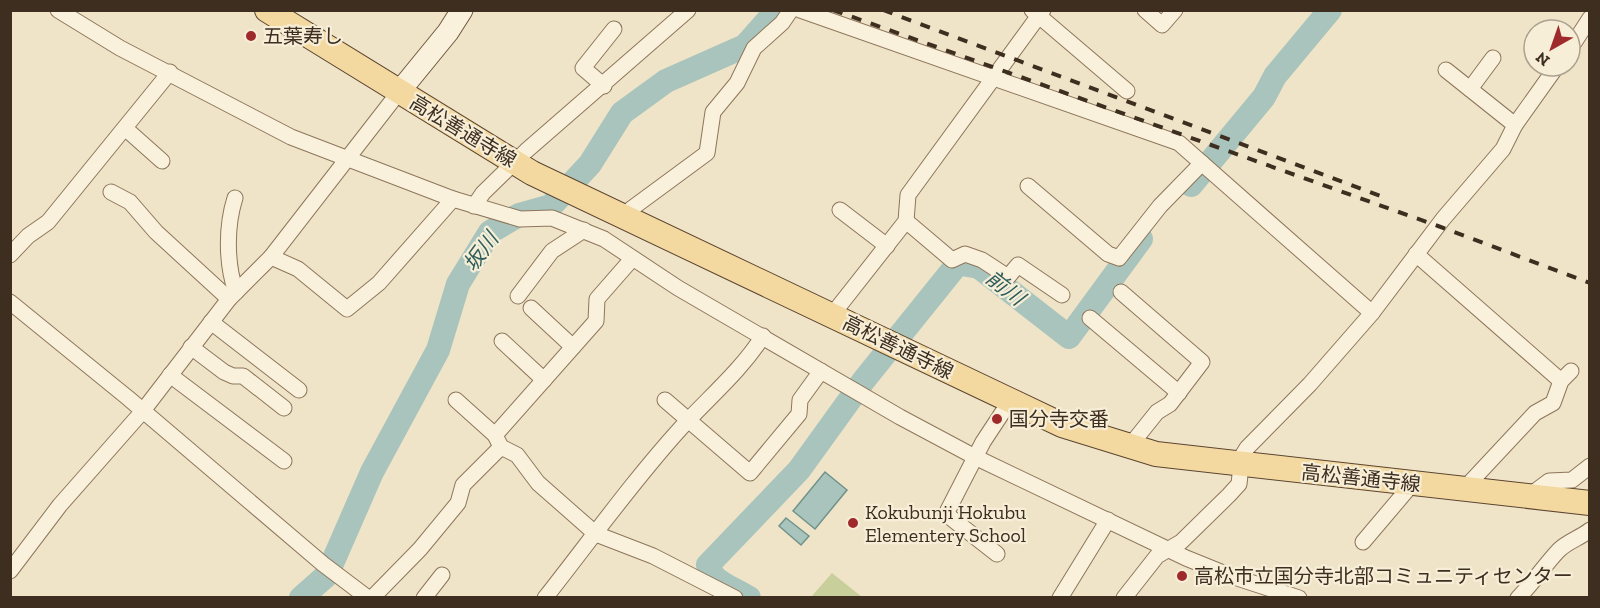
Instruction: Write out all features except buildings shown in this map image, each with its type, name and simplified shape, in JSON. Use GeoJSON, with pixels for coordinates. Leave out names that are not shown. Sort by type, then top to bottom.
{"type":"FeatureCollection","features":[{"type":"Feature","properties":{"kind":"main road","name":"高松善通寺線"},"geometry":{"type":"LineString","coordinates":[[267,10],[515,162],[568,191],[1062,425],[1156,454],[1590,503]]}},
{"type":"Feature","properties":{"kind":"main road"},"geometry":{"type":"LineString","coordinates":[[399,92],[448,32],[462,10]]}},
{"type":"Feature","properties":{"kind":"street"},"geometry":{"type":"LineString","coordinates":[[58,10],[120,48],[291,137],[474,206],[514,217],[552,218],[604,239],[632,259],[855,391],[975,457],[1228,575],[1299,597]]}},
{"type":"Feature","properties":{"kind":"street"},"geometry":{"type":"LineString","coordinates":[[474,206],[483,193],[515,162],[688,10]]}},
{"type":"Feature","properties":{"kind":"street"},"geometry":{"type":"LineString","coordinates":[[626,219],[631,209],[707,153],[713,112],[737,83],[754,48],[782,23],[791,10]]}},
{"type":"Feature","properties":{"kind":"street"},"geometry":{"type":"LineString","coordinates":[[800,10],[1179,143],[1372,313]]}},
{"type":"Feature","properties":{"kind":"street"},"geometry":{"type":"LineString","coordinates":[[1145,10],[1162,26],[1175,10]]}},
{"type":"Feature","properties":{"kind":"street"},"geometry":{"type":"LineString","coordinates":[[832,315],[906,221],[908,195],[994,79],[1038,12],[1127,91]]}},
{"type":"Feature","properties":{"kind":"street"},"geometry":{"type":"LineString","coordinates":[[604,86],[583,68],[614,29]]}},
{"type":"Feature","properties":{"kind":"street"},"geometry":{"type":"LineString","coordinates":[[1470,89],[1493,58]]}},
{"type":"Feature","properties":{"kind":"street"},"geometry":{"type":"LineString","coordinates":[[1446,70],[1515,125]]}},
{"type":"Feature","properties":{"kind":"street"},"geometry":{"type":"LineString","coordinates":[[10,255],[28,236],[48,222],[126,129],[170,72]]}},
{"type":"Feature","properties":{"kind":"street"},"geometry":{"type":"LineString","coordinates":[[1124,597],[1157,556],[1181,542],[1239,484],[1241,465],[1247,448],[1310,384],[1372,313],[1416,254],[1503,149],[1515,125],[1548,78]]}},
{"type":"Feature","properties":{"kind":"street"},"geometry":{"type":"LineString","coordinates":[[10,571],[60,504],[142,412],[232,295],[271,257],[399,92]]}},
{"type":"Feature","properties":{"kind":"street"},"geometry":{"type":"LineString","coordinates":[[126,129],[162,161]]}},
{"type":"Feature","properties":{"kind":"street"},"geometry":{"type":"LineString","coordinates":[[1028,186],[1108,254],[1119,258],[1160,206],[1202,164]]}},
{"type":"Feature","properties":{"kind":"street"},"geometry":{"type":"LineString","coordinates":[[111,192],[130,202],[156,232],[232,295]]}},
{"type":"Feature","properties":{"kind":"street"},"geometry":{"type":"LineString","coordinates":[[232,295],[229,244],[230,213],[235,198]]}},
{"type":"Feature","properties":{"kind":"street"},"geometry":{"type":"LineString","coordinates":[[271,257],[298,269],[347,309],[379,283],[453,199]]}},
{"type":"Feature","properties":{"kind":"street"},"geometry":{"type":"LineString","coordinates":[[840,210],[886,246]]}},
{"type":"Feature","properties":{"kind":"street"},"geometry":{"type":"LineString","coordinates":[[906,221],[952,260],[965,254],[982,260],[1008,277],[1018,265],[1062,295]]}},
{"type":"Feature","properties":{"kind":"street"},"geometry":{"type":"LineString","coordinates":[[518,296],[552,252],[584,230]]}},
{"type":"Feature","properties":{"kind":"street"},"geometry":{"type":"LineString","coordinates":[[1416,254],[1566,376],[1553,403],[1535,413],[1464,489]]}},
{"type":"Feature","properties":{"kind":"street"},"geometry":{"type":"LineString","coordinates":[[10,302],[128,398],[323,564],[370,597],[420,549],[458,503],[463,485],[544,380],[596,321],[597,299],[632,259]]}},
{"type":"Feature","properties":{"kind":"street"},"geometry":{"type":"LineString","coordinates":[[1121,292],[1202,362],[1170,404],[1157,412],[1129,447]]}},
{"type":"Feature","properties":{"kind":"street"},"geometry":{"type":"LineString","coordinates":[[531,309],[573,347]]}},
{"type":"Feature","properties":{"kind":"street"},"geometry":{"type":"LineString","coordinates":[[1090,318],[1179,393]]}},
{"type":"Feature","properties":{"kind":"street"},"geometry":{"type":"LineString","coordinates":[[211,322],[299,390]]}},
{"type":"Feature","properties":{"kind":"street"},"geometry":{"type":"LineString","coordinates":[[544,597],[596,534],[630,488],[688,421],[736,372],[763,336]]}},
{"type":"Feature","properties":{"kind":"street"},"geometry":{"type":"LineString","coordinates":[[502,341],[544,380]]}},
{"type":"Feature","properties":{"kind":"street"},"geometry":{"type":"LineString","coordinates":[[191,347],[224,372],[233,376],[243,376],[284,408]]}},
{"type":"Feature","properties":{"kind":"street"},"geometry":{"type":"LineString","coordinates":[[664,400],[750,472],[799,414],[800,400],[821,371]]}},
{"type":"Feature","properties":{"kind":"street"},"geometry":{"type":"LineString","coordinates":[[170,375],[284,461]]}},
{"type":"Feature","properties":{"kind":"street"},"geometry":{"type":"LineString","coordinates":[[456,400],[498,441],[518,455],[537,483],[596,534],[652,556],[735,597]]}},
{"type":"Feature","properties":{"kind":"street"},"geometry":{"type":"LineString","coordinates":[[997,554],[945,514],[975,457],[1010,401]]}},
{"type":"Feature","properties":{"kind":"street"},"geometry":{"type":"LineString","coordinates":[[1529,496],[1549,481],[1572,480],[1590,466]]}},
{"type":"Feature","properties":{"kind":"street"},"geometry":{"type":"LineString","coordinates":[[1363,542],[1413,483]]}},
{"type":"Feature","properties":{"kind":"street"},"geometry":{"type":"LineString","coordinates":[[1060,597],[1107,520]]}},
{"type":"Feature","properties":{"kind":"street"},"geometry":{"type":"LineString","coordinates":[[1518,597],[1539,577],[1560,548],[1578,540],[1590,530]]}},
{"type":"Feature","properties":{"kind":"street"},"geometry":{"type":"LineString","coordinates":[[424,597],[442,575]]}},
{"type":"Feature","properties":{"kind":"green space"},"geometry":{"type":"Polygon","coordinates":[[[832,573],[862,597],[811,597],[832,573]]]}},
{"type":"Feature","properties":{"kind":"water"},"geometry":{"type":"Polygon","coordinates":[[[825,472],[847,490],[815,529],[793,511],[825,472]]]}},
{"type":"Feature","properties":{"kind":"water"},"geometry":{"type":"Polygon","coordinates":[[[786,518],[809,536],[801,545],[779,526],[786,518]]]}},
{"type":"Feature","properties":{"kind":"waterway","name":"坂川"},"geometry":{"type":"LineString","coordinates":[[301,598],[327,575],[372,472],[438,350],[458,284],[490,232],[519,215],[551,206],[590,164],[622,113],[666,81],[745,46],[777,10]]}},
{"type":"Feature","properties":{"kind":"waterway","name":"前川"},"geometry":{"type":"LineString","coordinates":[[1191,185],[1264,97],[1275,76],[1330,10]]}},
{"type":"Feature","properties":{"kind":"waterway","name":"前川"},"geometry":{"type":"LineString","coordinates":[[749,598],[714,577],[708,565],[799,470],[864,380],[955,267],[962,264],[979,267],[1069,337],[1141,239]]}},
{"type":"Feature","properties":{"kind":"railway"},"geometry":{"type":"LineString","coordinates":[[833,10],[1438,226],[1590,283]]}},
{"type":"Feature","properties":{"kind":"railway"},"geometry":{"type":"LineString","coordinates":[[883,10],[1386,198]]}},
{"type":"Feature","properties":{"kind":"place","name":"五葉寿し"},"geometry":{"type":"Point","coordinates":[251,36]}},
{"type":"Feature","properties":{"kind":"place","name":"国分寺交番"},"geometry":{"type":"Point","coordinates":[997,419]}},
{"type":"Feature","properties":{"kind":"place","name":"Kokubunji Hokubu Elementery School"},"geometry":{"type":"Point","coordinates":[853,523]}},
{"type":"Feature","properties":{"kind":"place","name":"高松市立国分寺北部コミュニティセンター"},"geometry":{"type":"Point","coordinates":[1182,576]}}]}
